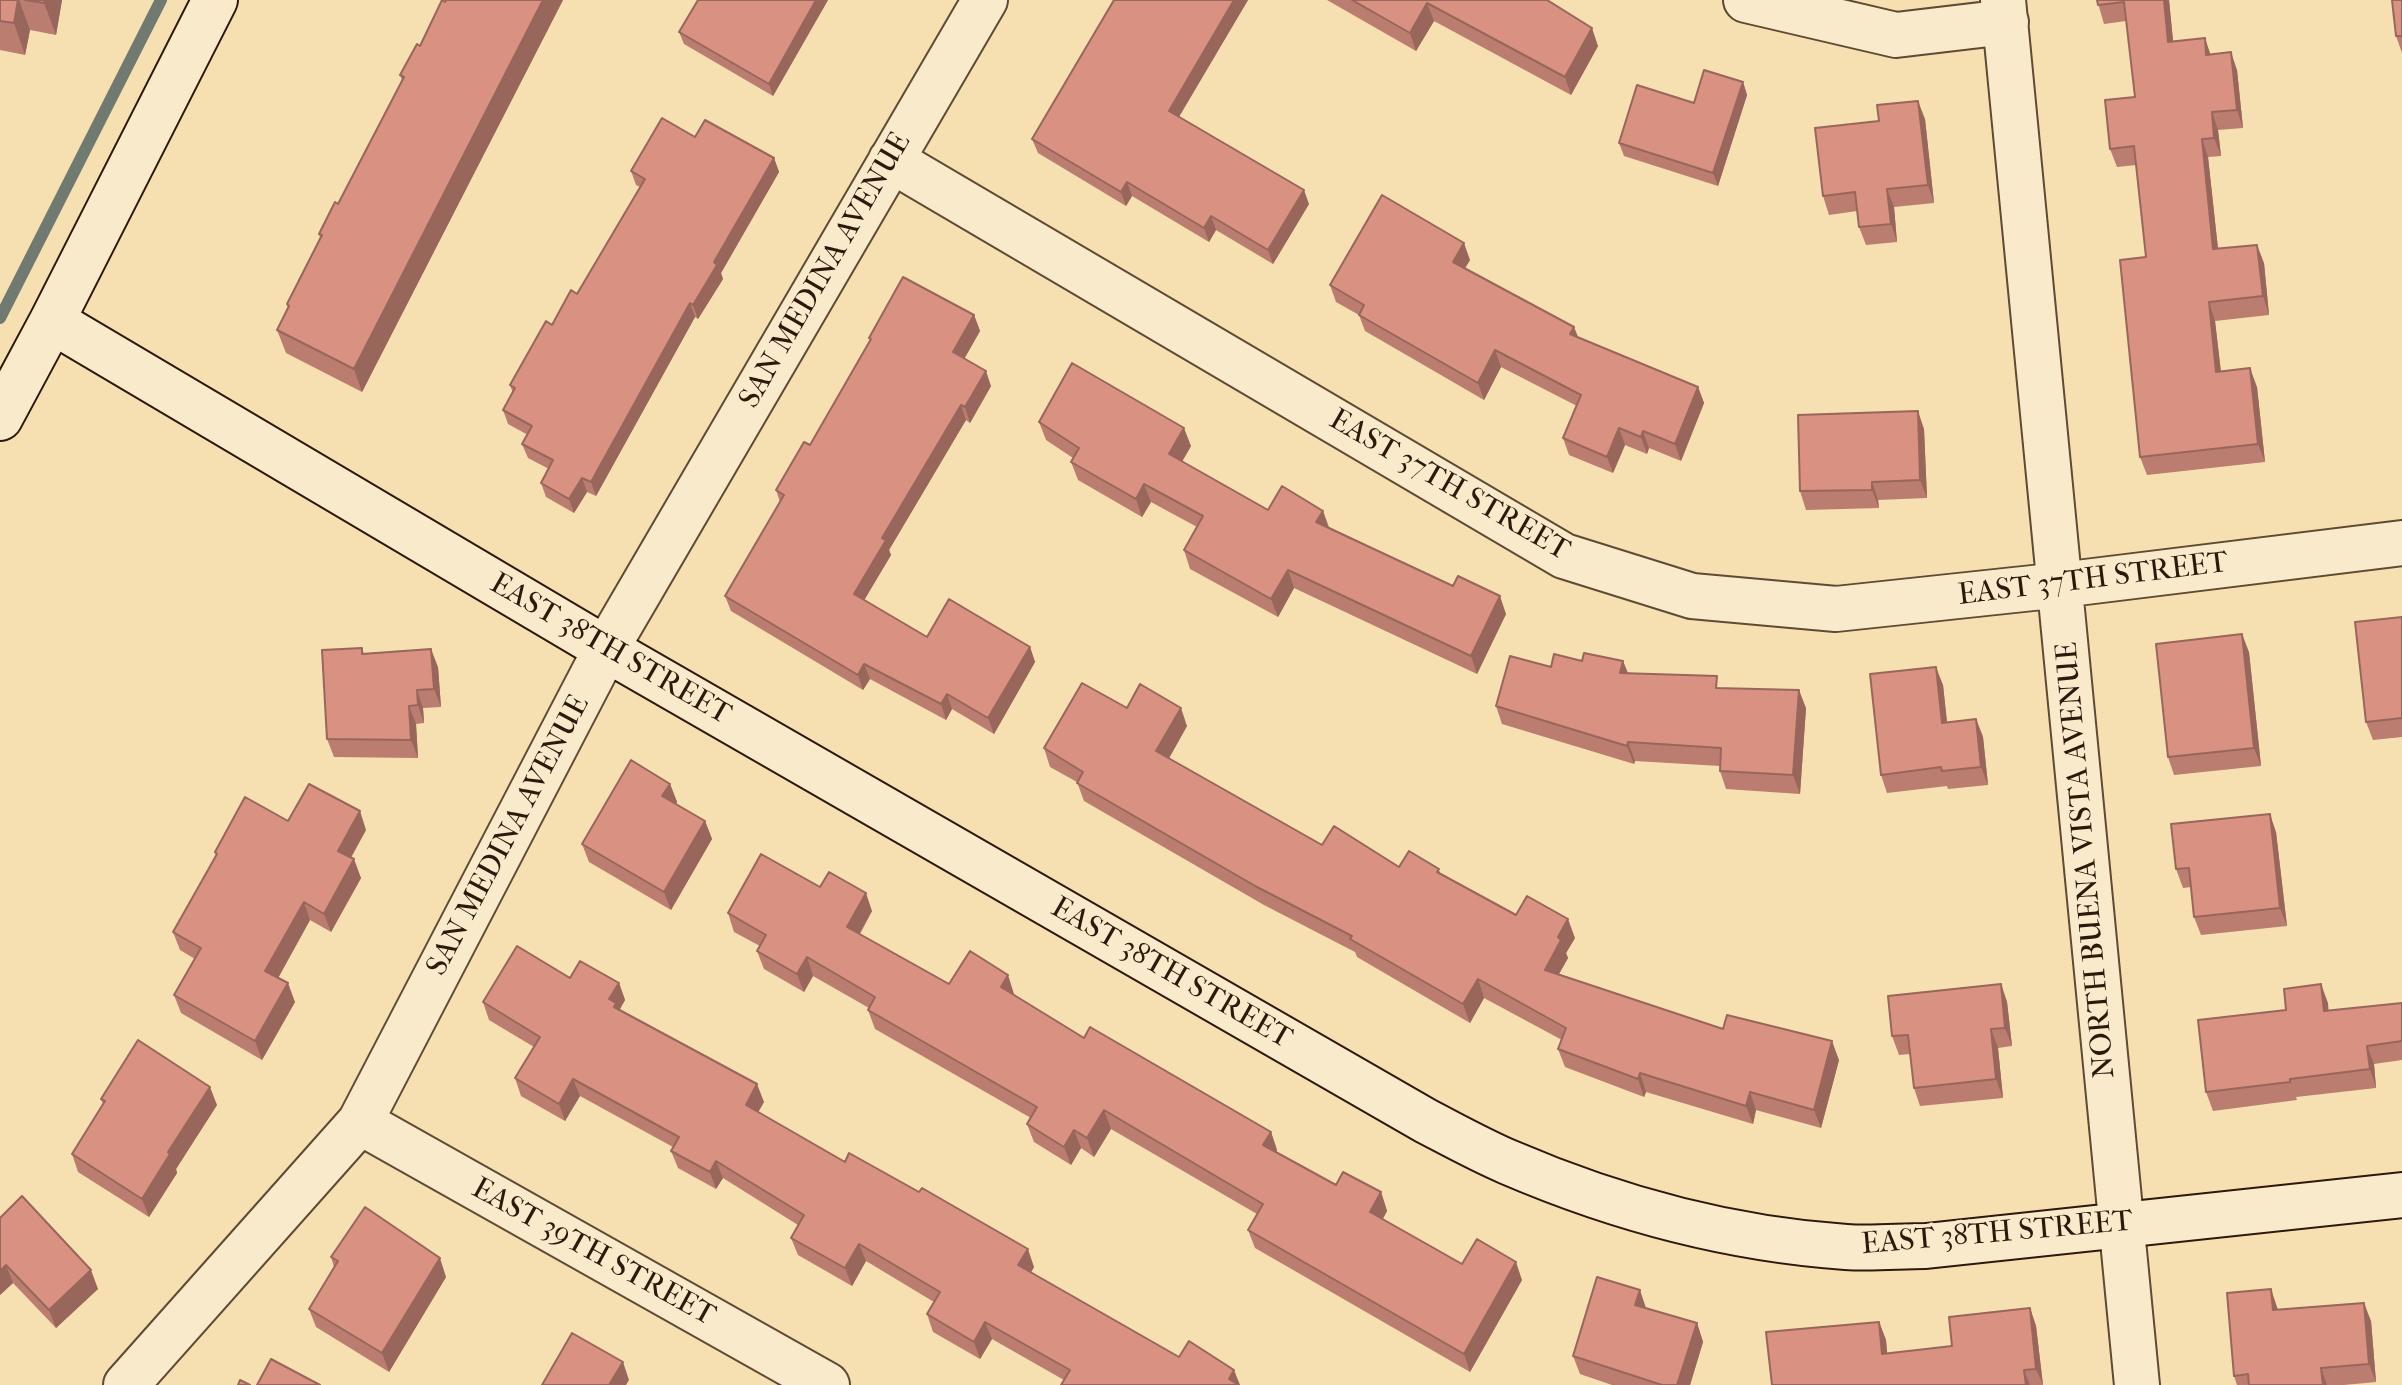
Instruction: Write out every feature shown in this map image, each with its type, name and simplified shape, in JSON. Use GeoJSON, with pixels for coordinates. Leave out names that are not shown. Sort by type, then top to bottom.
{"type":"FeatureCollection","features":[{"type":"Feature","properties":{"kind":"street"},"geometry":{"type":"LineString","coordinates":[[0,418],[215,0]]}},
{"type":"Feature","properties":{"kind":"street","name":"SAN MEDINA AVENUE"},"geometry":{"type":"LineString","coordinates":[[126,1385],[360,1122],[606,649],[985,0]]}},
{"type":"Feature","properties":{"kind":"street"},"geometry":{"type":"LineString","coordinates":[[1746,0],[1896,35],[2004,11]]}},
{"type":"Feature","properties":{"kind":"street","name":"NORTH BUENA VISTA AVENUE"},"geometry":{"type":"LineString","coordinates":[[2004,11],[2137,1385]]}},
{"type":"Feature","properties":{"kind":"street","name":"EAST 37TH STREET"},"geometry":{"type":"LineString","coordinates":[[891,160],[1564,556],[1692,596],[1836,609],[2402,543]]}},
{"type":"Feature","properties":{"kind":"street","name":"EAST 38TH STREET"},"geometry":{"type":"LineString","coordinates":[[52,321],[606,649],[1426,1121],[1508,1162],[1593,1195],[1712,1229],[1777,1240],[1849,1247],[1926,1246],[2402,1195]]}},
{"type":"Feature","properties":{"kind":"street","name":"EAST 39TH STREET"},"geometry":{"type":"LineString","coordinates":[[360,1122],[827,1385]]}},
{"type":"Feature","properties":{"kind":"building"},"geometry":{"type":"Polygon","coordinates":[[[0,0],[18,0],[14,23],[0,21],[0,0]]]}},
{"type":"Feature","properties":{"kind":"building"},"geometry":{"type":"Polygon","coordinates":[[[442,0],[543,0],[354,369],[277,330],[335,202],[338,204],[404,77],[400,75],[417,44],[420,46],[442,0]]]}},
{"type":"Feature","properties":{"kind":"building"},"geometry":{"type":"Polygon","coordinates":[[[698,0],[816,0],[769,84],[679,32],[698,0]]]}},
{"type":"Feature","properties":{"kind":"building"},"geometry":{"type":"Polygon","coordinates":[[[1114,0],[1234,0],[1169,111],[1304,190],[1268,250],[1211,216],[1204,228],[1127,182],[1121,192],[1032,139],[1114,0]]]}},
{"type":"Feature","properties":{"kind":"building"},"geometry":{"type":"Polygon","coordinates":[[[1352,0],[1547,0],[1592,28],[1565,77],[1427,3],[1410,33],[1352,0]]]}},
{"type":"Feature","properties":{"kind":"building"},"geometry":{"type":"Polygon","coordinates":[[[2097,0],[2164,0],[2168,42],[2205,38],[2206,55],[2231,52],[2237,110],[2212,112],[2214,138],[2202,139],[2213,249],[2257,245],[2263,296],[2209,302],[2216,372],[2250,368],[2258,444],[2140,457],[2120,260],[2146,257],[2134,146],[2110,149],[2105,100],[2135,97],[2124,2],[2098,5],[2097,0]]]}},
{"type":"Feature","properties":{"kind":"building"},"geometry":{"type":"Polygon","coordinates":[[[2392,0],[2402,0],[2402,36],[2396,36],[2392,0]]]}},
{"type":"Feature","properties":{"kind":"building"},"geometry":{"type":"Polygon","coordinates":[[[1704,70],[1743,82],[1713,173],[1619,143],[1637,85],[1694,103],[1704,70]]]}},
{"type":"Feature","properties":{"kind":"building"},"geometry":{"type":"Polygon","coordinates":[[[1918,101],[1928,185],[1887,189],[1891,224],[1859,227],[1855,192],[1823,196],[1815,128],[1879,121],[1877,105],[1918,101]]]}},
{"type":"Feature","properties":{"kind":"building"},"geometry":{"type":"Polygon","coordinates":[[[662,118],[695,137],[705,120],[774,158],[714,262],[717,265],[693,305],[690,303],[591,482],[582,478],[569,499],[541,483],[553,460],[522,444],[532,426],[503,410],[515,388],[510,385],[546,321],[552,325],[571,290],[577,294],[645,179],[631,171],[662,118]]]}},
{"type":"Feature","properties":{"kind":"building"},"geometry":{"type":"Polygon","coordinates":[[[1382,195],[1464,243],[1453,262],[1574,327],[1570,334],[1698,387],[1675,444],[1643,431],[1641,437],[1619,428],[1607,457],[1563,438],[1581,395],[1495,350],[1478,383],[1359,315],[1364,305],[1330,285],[1382,195]]]}},
{"type":"Feature","properties":{"kind":"building"},"geometry":{"type":"Polygon","coordinates":[[[903,277],[974,315],[953,352],[986,371],[965,407],[961,405],[882,538],[886,540],[854,594],[927,637],[949,599],[1030,647],[988,718],[947,694],[941,704],[864,664],[858,675],[725,596],[784,495],[776,490],[804,442],[810,445],[903,277]]]}},
{"type":"Feature","properties":{"kind":"building"},"geometry":{"type":"Polygon","coordinates":[[[1072,363],[1184,428],[1169,454],[1268,510],[1282,486],[1323,511],[1316,522],[1453,586],[1458,576],[1500,596],[1471,656],[1288,570],[1271,599],[1184,550],[1203,516],[1144,484],[1136,499],[1071,462],[1079,448],[1039,422],[1072,363]]]}},
{"type":"Feature","properties":{"kind":"building"},"geometry":{"type":"Polygon","coordinates":[[[1918,411],[1920,480],[1872,482],[1872,490],[1800,491],[1798,415],[1918,411]]]}},
{"type":"Feature","properties":{"kind":"building"},"geometry":{"type":"Polygon","coordinates":[[[2402,617],[2402,718],[2366,722],[2355,622],[2402,617]]]}},
{"type":"Feature","properties":{"kind":"building"},"geometry":{"type":"Polygon","coordinates":[[[2242,634],[2254,748],[2168,757],[2156,644],[2242,634]]]}},
{"type":"Feature","properties":{"kind":"building"},"geometry":{"type":"Polygon","coordinates":[[[362,648],[362,654],[431,649],[434,689],[417,690],[418,705],[409,706],[411,740],[327,739],[322,650],[362,648]]]}},
{"type":"Feature","properties":{"kind":"building"},"geometry":{"type":"Polygon","coordinates":[[[1584,653],[1623,661],[1620,673],[1717,676],[1716,688],[1799,690],[1793,775],[1720,771],[1721,748],[1628,742],[1627,746],[1496,706],[1510,656],[1551,667],[1554,654],[1582,661],[1584,653]]]}},
{"type":"Feature","properties":{"kind":"building"},"geometry":{"type":"Polygon","coordinates":[[[1936,667],[1942,723],[1976,719],[1981,767],[1942,771],[1941,767],[1881,775],[1870,674],[1936,667]]]}},
{"type":"Feature","properties":{"kind":"building"},"geometry":{"type":"Polygon","coordinates":[[[1082,683],[1127,708],[1140,684],[1181,708],[1156,751],[1322,845],[1334,826],[1399,867],[1409,851],[1439,869],[1437,872],[1516,915],[1527,896],[1568,919],[1545,970],[1723,1029],[1727,1015],[1832,1041],[1814,1110],[1750,1092],[1746,1106],[1640,1073],[1638,1079],[1558,1049],[1566,1028],[1478,979],[1463,1004],[1350,939],[1352,936],[1257,887],[1077,783],[1083,772],[1044,748],[1082,683]]]}},
{"type":"Feature","properties":{"kind":"building"},"geometry":{"type":"Polygon","coordinates":[[[631,760],[670,784],[662,796],[705,821],[664,892],[582,844],[631,760]]]}},
{"type":"Feature","properties":{"kind":"building"},"geometry":{"type":"Polygon","coordinates":[[[309,784],[360,811],[338,851],[354,859],[324,914],[304,902],[265,971],[288,983],[255,1041],[174,995],[201,948],[173,932],[245,797],[288,821],[309,784]]]}},
{"type":"Feature","properties":{"kind":"building"},"geometry":{"type":"Polygon","coordinates":[[[2270,814],[2280,908],[2194,917],[2189,868],[2176,869],[2171,824],[2270,814]]]}},
{"type":"Feature","properties":{"kind":"building"},"geometry":{"type":"Polygon","coordinates":[[[761,854],[820,887],[829,872],[866,893],[847,927],[949,984],[970,951],[1008,975],[1001,987],[1084,1038],[1090,1027],[1271,1132],[1263,1145],[1336,1185],[1343,1172],[1381,1192],[1370,1212],[1462,1264],[1477,1239],[1516,1262],[1464,1354],[1248,1230],[1263,1204],[1104,1110],[1087,1138],[1074,1130],[1064,1147],[1027,1124],[1037,1107],[868,1010],[875,997],[807,957],[797,974],[757,951],[766,935],[728,913],[761,854]]]}},
{"type":"Feature","properties":{"kind":"building"},"geometry":{"type":"Polygon","coordinates":[[[517,946],[570,978],[580,961],[619,983],[609,999],[616,1003],[614,1007],[757,1084],[746,1105],[845,1162],[849,1153],[919,1192],[922,1188],[1028,1249],[1018,1265],[1179,1357],[1189,1341],[1234,1370],[1229,1379],[1239,1385],[1061,1385],[1070,1370],[985,1322],[974,1342],[927,1314],[940,1292],[859,1244],[845,1268],[791,1238],[804,1215],[716,1161],[710,1172],[671,1151],[679,1137],[573,1079],[559,1104],[515,1078],[540,1037],[483,1002],[517,946]]]}},
{"type":"Feature","properties":{"kind":"building"},"geometry":{"type":"Polygon","coordinates":[[[2001,984],[2005,1028],[1991,1029],[1996,1079],[1914,1088],[1908,1035],[1892,1036],[1888,996],[2001,984]]]}},
{"type":"Feature","properties":{"kind":"building"},"geometry":{"type":"Polygon","coordinates":[[[2321,984],[2324,1011],[2402,1003],[2402,1041],[2367,1046],[2370,1069],[2206,1092],[2198,1020],[2286,1010],[2284,989],[2321,984]]]}},
{"type":"Feature","properties":{"kind":"building"},"geometry":{"type":"Polygon","coordinates":[[[138,1040],[210,1087],[142,1199],[72,1154],[105,1101],[101,1099],[138,1040]]]}},
{"type":"Feature","properties":{"kind":"building"},"geometry":{"type":"Polygon","coordinates":[[[22,1196],[91,1270],[49,1310],[6,1265],[0,1271],[0,1218],[22,1196]]]}},
{"type":"Feature","properties":{"kind":"building"},"geometry":{"type":"Polygon","coordinates":[[[365,1207],[440,1258],[382,1353],[309,1309],[338,1261],[331,1257],[365,1207]]]}},
{"type":"Feature","properties":{"kind":"building"},"geometry":{"type":"Polygon","coordinates":[[[1597,1277],[1640,1290],[1635,1305],[1697,1323],[1677,1385],[1662,1385],[1573,1356],[1597,1277]]]}},
{"type":"Feature","properties":{"kind":"building"},"geometry":{"type":"Polygon","coordinates":[[[2271,1289],[2273,1310],[2364,1303],[2369,1364],[2321,1368],[2323,1385],[2249,1385],[2248,1374],[2234,1376],[2227,1293],[2271,1289]]]}},
{"type":"Feature","properties":{"kind":"building"},"geometry":{"type":"Polygon","coordinates":[[[2030,1308],[2036,1369],[2024,1370],[2026,1385],[1772,1385],[1766,1332],[1879,1322],[1882,1354],[1952,1346],[1949,1317],[2030,1308]]]}},
{"type":"Feature","properties":{"kind":"building"},"geometry":{"type":"Polygon","coordinates":[[[572,1333],[623,1362],[609,1385],[542,1385],[572,1333]]]}},
{"type":"Feature","properties":{"kind":"building"},"geometry":{"type":"Polygon","coordinates":[[[271,1359],[320,1385],[257,1385],[271,1359]]]}},
{"type":"Feature","properties":{"kind":"waterway"},"geometry":{"type":"LineString","coordinates":[[0,318],[161,0]]}}]}
